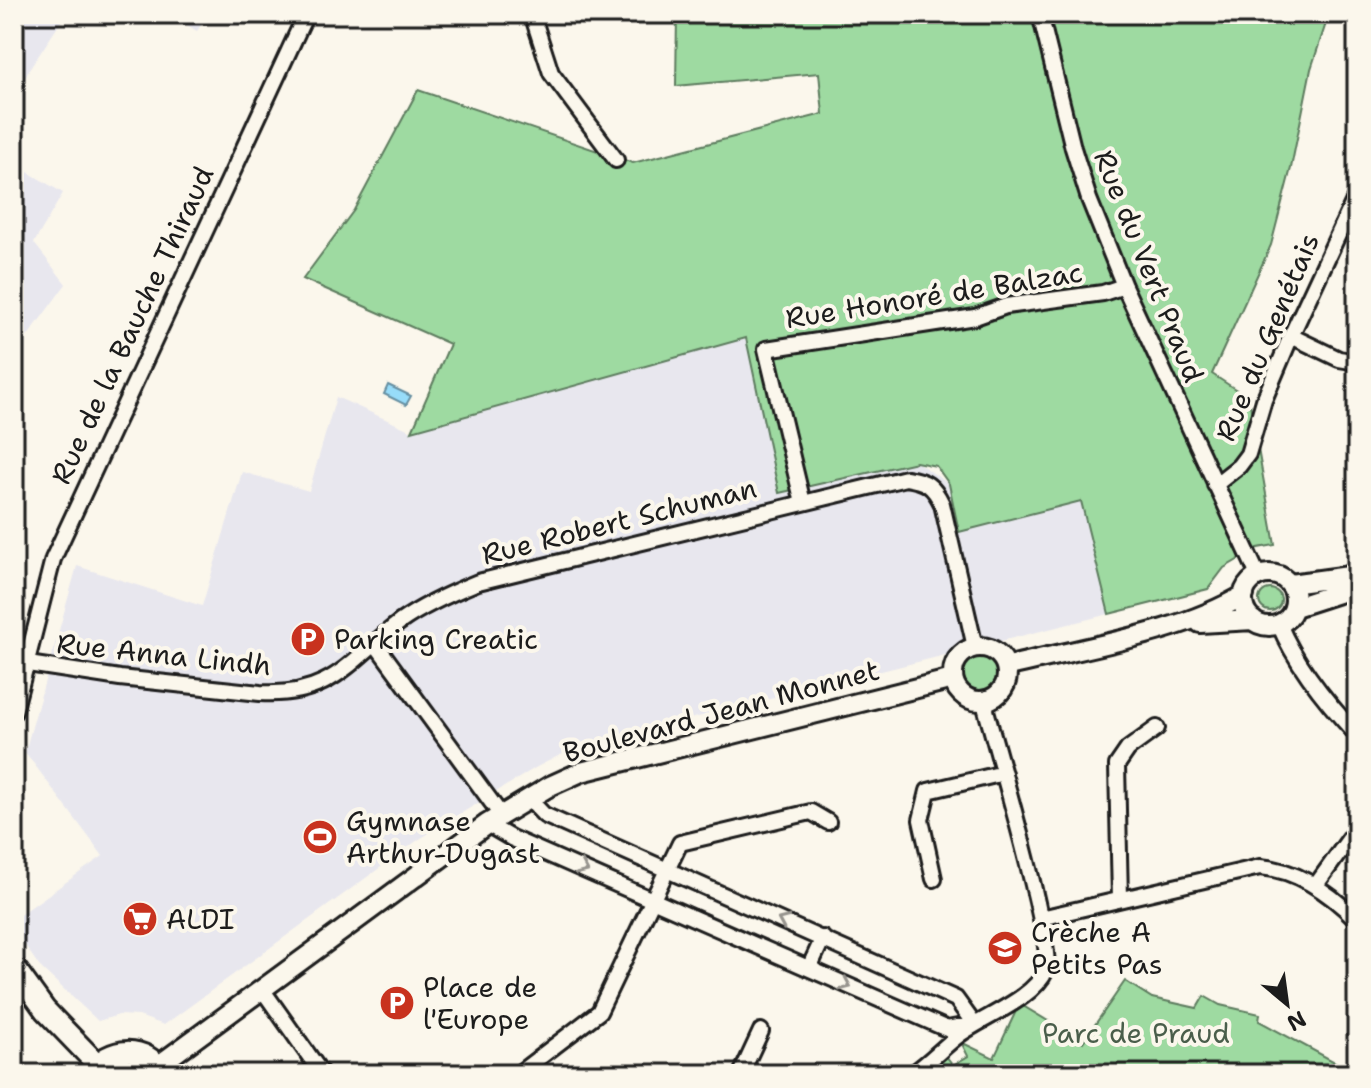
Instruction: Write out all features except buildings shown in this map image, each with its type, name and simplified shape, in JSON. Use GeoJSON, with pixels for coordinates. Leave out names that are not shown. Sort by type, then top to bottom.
{"type":"FeatureCollection","features":[{"type":"Feature","properties":{"kind":"main road"},"geometry":{"type":"LineString","coordinates":[[14,967],[93,1069],[106,1057],[128,1051],[150,1058],[162,1070]]}},
{"type":"Feature","properties":{"kind":"street","name":"Rue de la Bauche Thiraud"},"geometry":{"type":"LineString","coordinates":[[14,712],[53,559],[306,14]]}},
{"type":"Feature","properties":{"kind":"street"},"geometry":{"type":"LineString","coordinates":[[532,14],[551,73],[616,160]]}},
{"type":"Feature","properties":{"kind":"street","name":"Rue du Vert Praud"},"geometry":{"type":"LineString","coordinates":[[1040,14],[1073,148],[1089,199],[1124,286],[1215,485]]}},
{"type":"Feature","properties":{"kind":"street","name":"Rue du Genétais"},"geometry":{"type":"LineString","coordinates":[[1215,485],[1239,466],[1248,454],[1264,400],[1357,194]]}},
{"type":"Feature","properties":{"kind":"street","name":"Rue Honoré de Balzac"},"geometry":{"type":"LineString","coordinates":[[803,503],[766,349],[975,317],[1006,306],[1103,293],[1124,286]]}},
{"type":"Feature","properties":{"kind":"street"},"geometry":{"type":"LineString","coordinates":[[1291,336],[1339,359],[1357,362]]}},
{"type":"Feature","properties":{"kind":"street","name":"Rue Robert Schuman"},"geometry":{"type":"LineString","coordinates":[[375,643],[423,607],[478,582],[906,478],[924,480],[934,488],[942,504],[975,647]]}},
{"type":"Feature","properties":{"kind":"street"},"geometry":{"type":"LineString","coordinates":[[1215,485],[1256,571],[1262,575]]}},
{"type":"Feature","properties":{"kind":"street"},"geometry":{"type":"LineString","coordinates":[[1181,624],[1253,620],[1265,625],[1279,624],[1288,618],[1295,607],[1290,584],[1276,575],[1262,575],[1251,581],[1244,595],[1245,609],[1253,620]]}},
{"type":"Feature","properties":{"kind":"street"},"geometry":{"type":"LineString","coordinates":[[1290,584],[1357,575]]}},
{"type":"Feature","properties":{"kind":"street"},"geometry":{"type":"LineString","coordinates":[[1295,607],[1357,587]]}},
{"type":"Feature","properties":{"kind":"street"},"geometry":{"type":"LineString","coordinates":[[1006,667],[1181,624],[1226,606],[1244,595]]}},
{"type":"Feature","properties":{"kind":"street"},"geometry":{"type":"LineString","coordinates":[[1279,624],[1325,698],[1357,735]]}},
{"type":"Feature","properties":{"kind":"street","name":"Rue Anna Lindh"},"geometry":{"type":"LineString","coordinates":[[28,664],[120,678],[280,694],[303,691],[324,683],[375,643]]}},
{"type":"Feature","properties":{"kind":"street"},"geometry":{"type":"LineString","coordinates":[[375,643],[494,820],[511,838],[947,1029],[974,1024]]}},
{"type":"Feature","properties":{"kind":"street"},"geometry":{"type":"LineString","coordinates":[[975,647],[994,651],[1006,667],[1003,688],[987,700],[968,699],[957,689],[953,679],[953,666],[957,659],[975,647]]}},
{"type":"Feature","properties":{"kind":"street","name":"Boulevard Jean Monnet"},"geometry":{"type":"LineString","coordinates":[[162,1070],[262,989],[528,798],[581,772],[953,679]]}},
{"type":"Feature","properties":{"kind":"street"},"geometry":{"type":"LineString","coordinates":[[920,1072],[974,1024],[1033,988],[1047,969],[1041,918],[986,710],[987,700]]}},
{"type":"Feature","properties":{"kind":"street"},"geometry":{"type":"LineString","coordinates":[[1120,899],[1117,765],[1128,749],[1157,728]]}},
{"type":"Feature","properties":{"kind":"street"},"geometry":{"type":"LineString","coordinates":[[934,879],[921,820],[928,791],[1004,773]]}},
{"type":"Feature","properties":{"kind":"street"},"geometry":{"type":"LineString","coordinates":[[528,798],[544,815],[956,999],[974,1024]]}},
{"type":"Feature","properties":{"kind":"street"},"geometry":{"type":"LineString","coordinates":[[518,1074],[599,1012],[680,843],[811,812],[828,822]]}},
{"type":"Feature","properties":{"kind":"street"},"geometry":{"type":"LineString","coordinates":[[1316,885],[1357,828]]}},
{"type":"Feature","properties":{"kind":"street"},"geometry":{"type":"LineString","coordinates":[[1041,918],[1254,867],[1275,869],[1316,885],[1335,898],[1357,920]]}},
{"type":"Feature","properties":{"kind":"street"},"geometry":{"type":"LineString","coordinates":[[809,968],[823,938]]}},
{"type":"Feature","properties":{"kind":"street"},"geometry":{"type":"LineString","coordinates":[[262,989],[322,1074]]}},
{"type":"Feature","properties":{"kind":"street"},"geometry":{"type":"LineString","coordinates":[[741,1074],[761,1031]]}},
{"type":"Feature","properties":{"kind":"shaded area"},"geometry":{"type":"Polygon","coordinates":[[[14,14],[66,14],[29,70],[14,102],[14,14]]]}},
{"type":"Feature","properties":{"kind":"shaded area"},"geometry":{"type":"Polygon","coordinates":[[[169,14],[208,14],[197,31],[169,14]]]}},
{"type":"Feature","properties":{"kind":"shaded area"},"geometry":{"type":"Polygon","coordinates":[[[14,150],[27,159],[23,169],[63,193],[34,243],[66,284],[14,355],[14,150]]]}},
{"type":"Feature","properties":{"kind":"shaded area"},"geometry":{"type":"Polygon","coordinates":[[[746,338],[779,493],[917,462],[949,484],[959,532],[1081,501],[1113,613],[630,734],[560,755],[418,840],[164,1025],[139,1016],[119,1015],[98,1021],[39,966],[14,929],[14,919],[103,856],[25,752],[77,566],[202,606],[242,472],[309,491],[336,397],[412,431],[746,338]]]}},
{"type":"Feature","properties":{"kind":"green space"},"geometry":{"type":"Polygon","coordinates":[[[677,14],[1329,14],[1311,69],[1291,168],[1271,245],[1212,374],[1249,398],[1275,545],[1258,548],[1224,568],[1208,589],[1109,614],[1081,501],[959,532],[949,484],[936,466],[916,462],[779,493],[746,338],[412,431],[450,344],[303,279],[354,210],[418,90],[633,163],[823,114],[819,73],[676,86],[677,14]]]}},
{"type":"Feature","properties":{"kind":"green space"},"geometry":{"type":"Polygon","coordinates":[[[1270,589],[1281,600],[1270,611],[1259,600],[1270,589]]]}},
{"type":"Feature","properties":{"kind":"green space"},"geometry":{"type":"Polygon","coordinates":[[[979,654],[992,659],[997,672],[992,685],[979,690],[966,685],[961,672],[966,659],[979,654]]]}},
{"type":"Feature","properties":{"kind":"green space","name":"Parc de Praud"},"geometry":{"type":"Polygon","coordinates":[[[1125,981],[1152,998],[1197,1008],[1204,996],[1220,1005],[1260,1014],[1259,1021],[1357,1074],[937,1074],[938,1065],[946,1056],[953,1065],[968,1056],[963,1046],[965,1044],[994,1058],[1016,1011],[1023,1006],[1083,1042],[1125,981]]]}},
{"type":"Feature","properties":{"kind":"water"},"geometry":{"type":"Polygon","coordinates":[[[388,385],[411,396],[406,405],[384,394],[388,385]]]}},
{"type":"Feature","properties":{"kind":"place","name":"Parking Creatic"},"geometry":{"type":"Point","coordinates":[308,639]}},
{"type":"Feature","properties":{"kind":"place","name":"Gymnase Arthur-Dugast"},"geometry":{"type":"Point","coordinates":[320,837]}},
{"type":"Feature","properties":{"kind":"place","name":"ALDI"},"geometry":{"type":"Point","coordinates":[140,919]}},
{"type":"Feature","properties":{"kind":"place","name":"Crèche A Petits Pas"},"geometry":{"type":"Point","coordinates":[1005,948]}},
{"type":"Feature","properties":{"kind":"place","name":"Place de l'Europe"},"geometry":{"type":"Point","coordinates":[397,1003]}}]}
